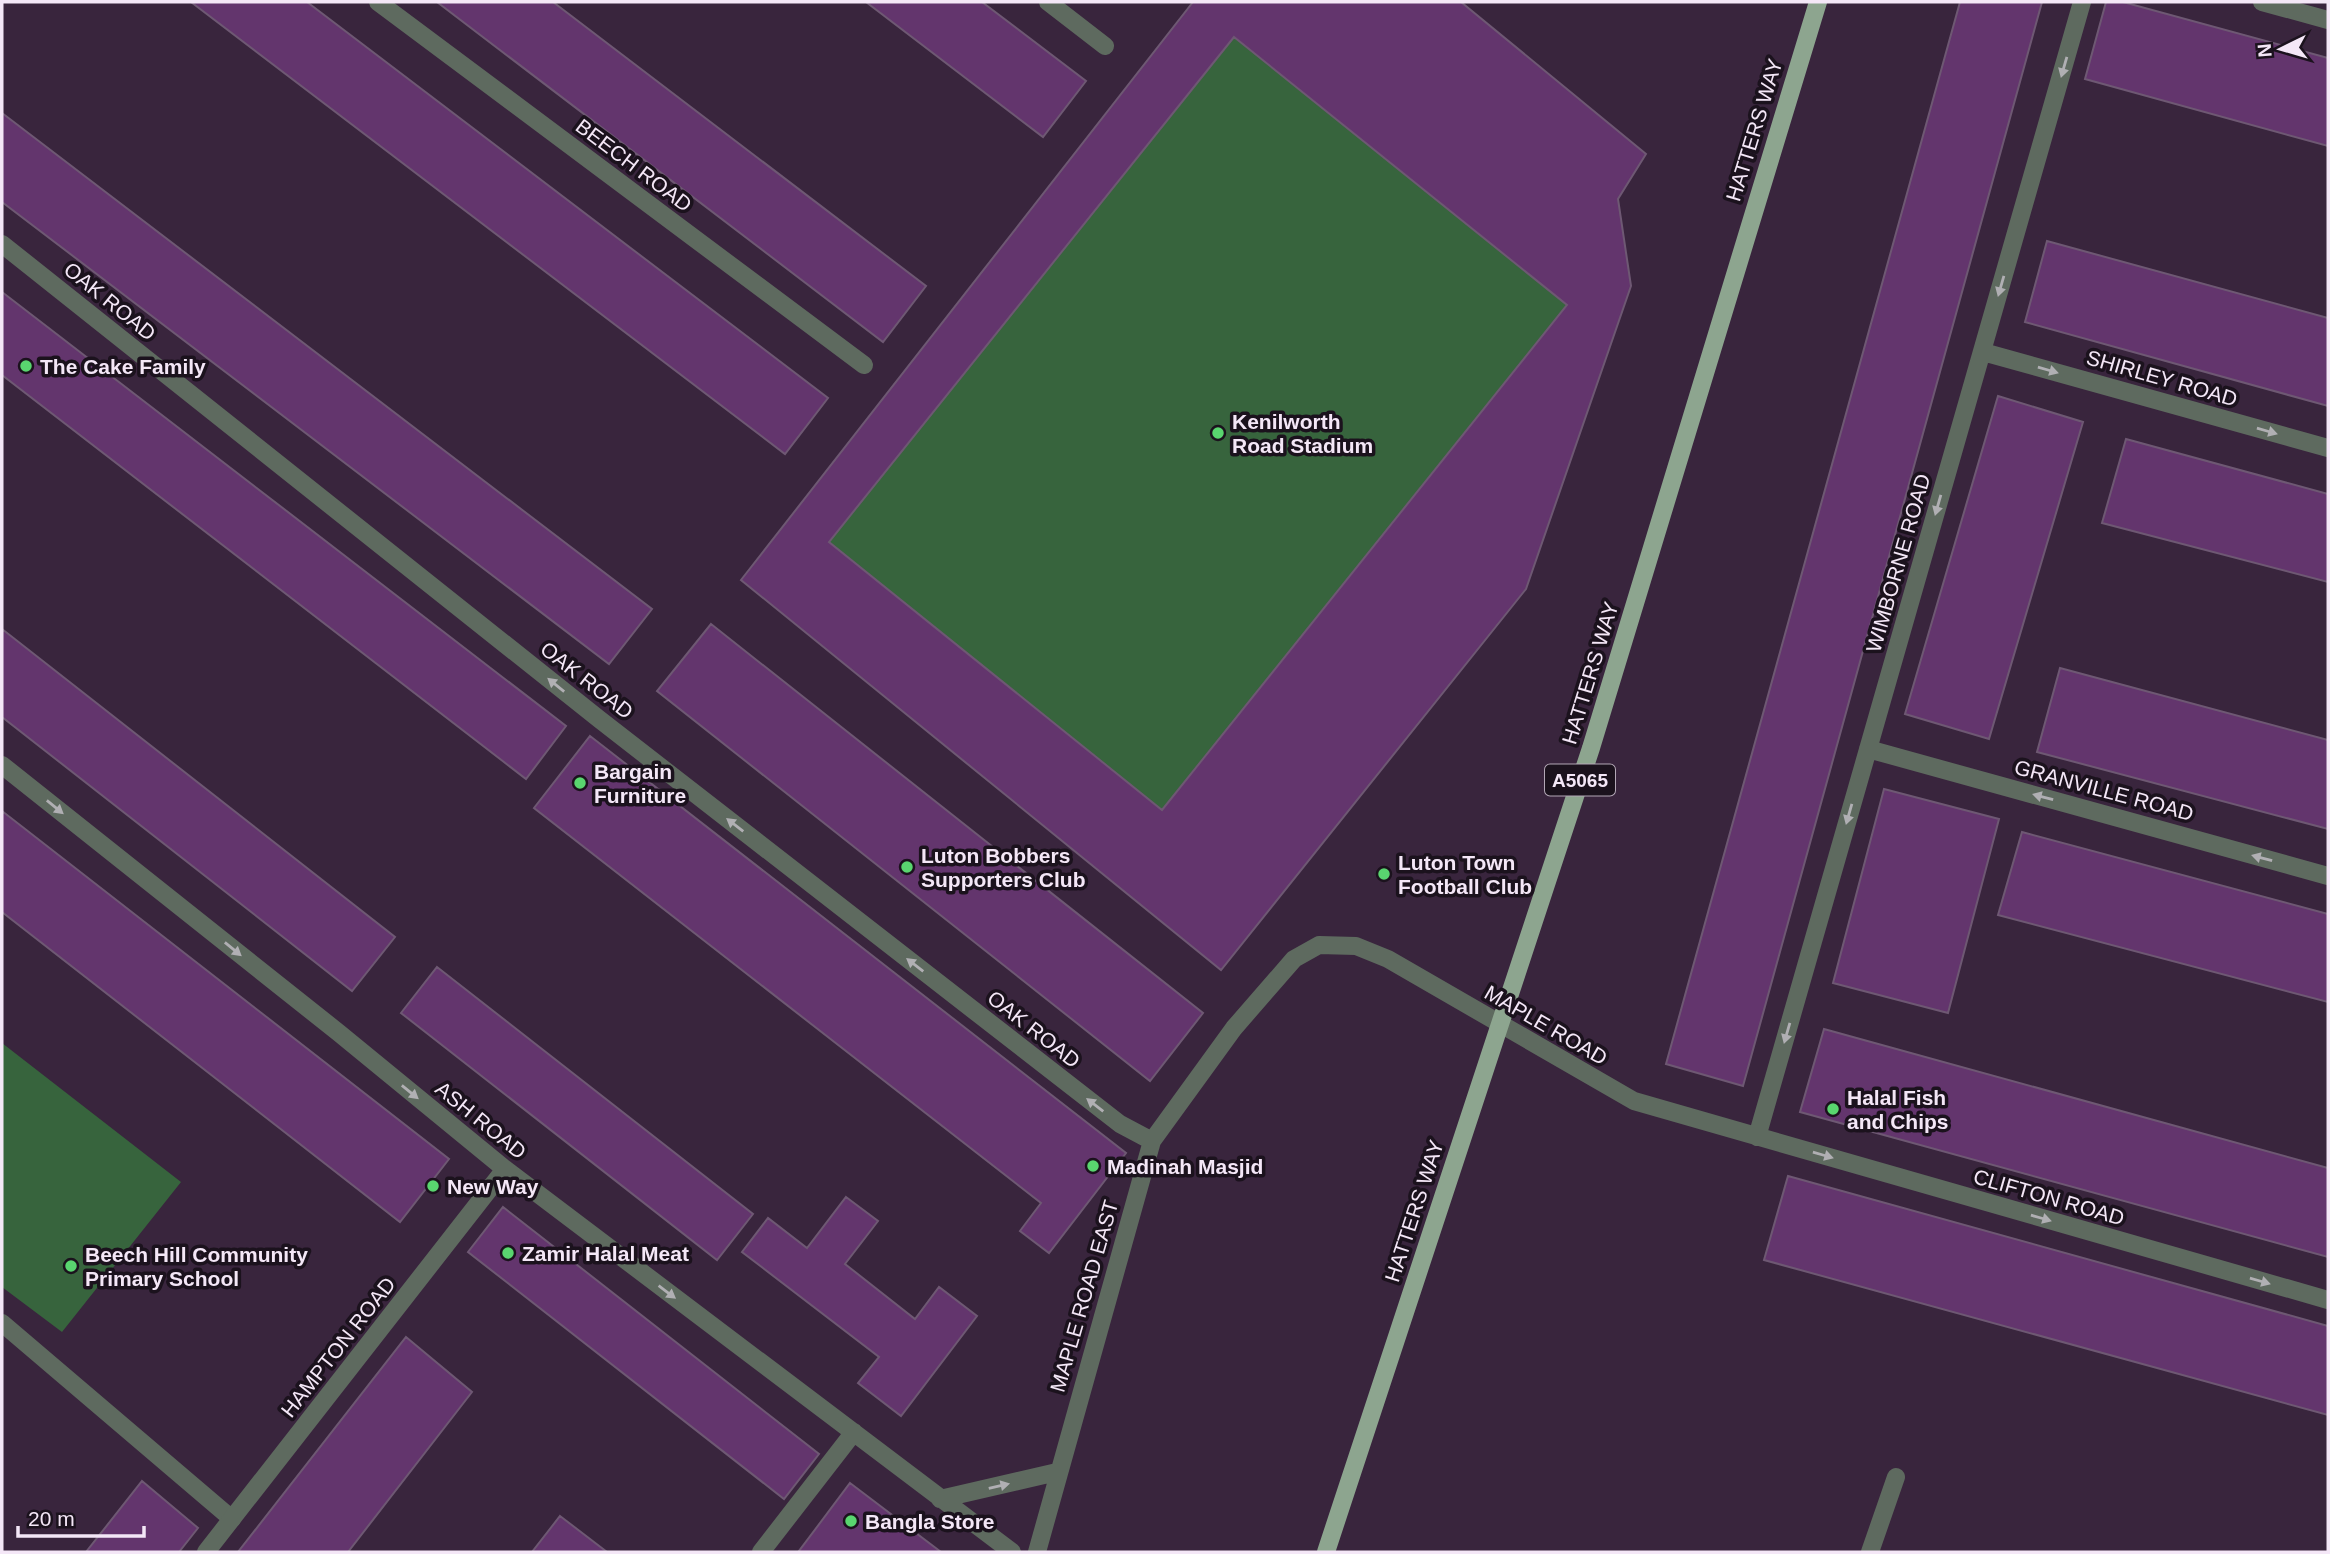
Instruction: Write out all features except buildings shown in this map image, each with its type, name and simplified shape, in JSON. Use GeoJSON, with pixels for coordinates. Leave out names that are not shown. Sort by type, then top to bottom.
{"type":"FeatureCollection","features":[{"type":"Feature","properties":{"kind":"main road","name":"HATTERS WAY"},"geometry":{"type":"LineString","coordinates":[[1326,1552],[1591,748],[1818,2]]}},
{"type":"Feature","properties":{"kind":"street","name":"BEECH ROAD"},"geometry":{"type":"LineString","coordinates":[[378,2],[863,365]]}},
{"type":"Feature","properties":{"kind":"street"},"geometry":{"type":"LineString","coordinates":[[1048,2],[1105,46]]}},
{"type":"Feature","properties":{"kind":"street","name":"WIMBORNE ROAD"},"geometry":{"type":"LineString","coordinates":[[1757,1136],[2082,2]]}},
{"type":"Feature","properties":{"kind":"street"},"geometry":{"type":"LineString","coordinates":[[2262,2],[2328,20]]}},
{"type":"Feature","properties":{"kind":"street","name":"OAK ROAD"},"geometry":{"type":"LineString","coordinates":[[2,244],[610,728],[1120,1124],[1152,1141]]}},
{"type":"Feature","properties":{"kind":"street","name":"SHIRLEY ROAD"},"geometry":{"type":"LineString","coordinates":[[1983,352],[2328,448]]}},
{"type":"Feature","properties":{"kind":"street","name":"GRANVILLE ROAD"},"geometry":{"type":"LineString","coordinates":[[1868,749],[2328,876]]}},
{"type":"Feature","properties":{"kind":"street","name":"ASH ROAD"},"geometry":{"type":"LineString","coordinates":[[2,765],[505,1169],[1012,1552]]}},
{"type":"Feature","properties":{"kind":"street","name":"MAPLE ROAD EAST"},"geometry":{"type":"LineString","coordinates":[[1037,1552],[1057,1472],[1152,1141],[1234,1028],[1294,959],[1319,944]]}},
{"type":"Feature","properties":{"kind":"street","name":"MAPLE ROAD"},"geometry":{"type":"LineString","coordinates":[[1319,944],[1356,946],[1388,959],[1634,1101],[1757,1136]]}},
{"type":"Feature","properties":{"kind":"street","name":"CLIFTON ROAD"},"geometry":{"type":"LineString","coordinates":[[1757,1136],[2328,1300]]}},
{"type":"Feature","properties":{"kind":"street","name":"HAMPTON ROAD"},"geometry":{"type":"LineString","coordinates":[[206,1552],[505,1169]]}},
{"type":"Feature","properties":{"kind":"street"},"geometry":{"type":"LineString","coordinates":[[2,1324],[232,1520]]}},
{"type":"Feature","properties":{"kind":"street"},"geometry":{"type":"LineString","coordinates":[[761,1552],[854,1433]]}},
{"type":"Feature","properties":{"kind":"street"},"geometry":{"type":"LineString","coordinates":[[940,1499],[1057,1472]]}},
{"type":"Feature","properties":{"kind":"street"},"geometry":{"type":"LineString","coordinates":[[1870,1552],[1896,1477]]}},
{"type":"Feature","properties":{"kind":"green space","name":"Kenilworth Road Stadium"},"geometry":{"type":"Polygon","coordinates":[[[1193,2],[1461,2],[1646,154],[1618,199],[1631,286],[1526,589],[1221,970],[741,580],[1193,2]]]}},
{"type":"Feature","properties":{"kind":"green space"},"geometry":{"type":"Polygon","coordinates":[[[2,1043],[181,1182],[62,1332],[2,1287],[2,1043]]]}},
{"type":"Feature","properties":{"kind":"place","name":"The Cake Family"},"geometry":{"type":"Point","coordinates":[26,366]}},
{"type":"Feature","properties":{"kind":"place","name":"Kenilworth Road Stadium"},"geometry":{"type":"Point","coordinates":[1218,433]}},
{"type":"Feature","properties":{"kind":"place","name":"Bargain Furniture"},"geometry":{"type":"Point","coordinates":[580,783]}},
{"type":"Feature","properties":{"kind":"place","name":"Luton Bobbers Supporters Club"},"geometry":{"type":"Point","coordinates":[907,867]}},
{"type":"Feature","properties":{"kind":"place","name":"Luton Town Football Club"},"geometry":{"type":"Point","coordinates":[1384,874]}},
{"type":"Feature","properties":{"kind":"place","name":"Halal Fish and Chips"},"geometry":{"type":"Point","coordinates":[1833,1109]}},
{"type":"Feature","properties":{"kind":"place","name":"Madinah Masjid"},"geometry":{"type":"Point","coordinates":[1093,1166]}},
{"type":"Feature","properties":{"kind":"place","name":"New Way"},"geometry":{"type":"Point","coordinates":[433,1186]}},
{"type":"Feature","properties":{"kind":"place","name":"Zamir Halal Meat"},"geometry":{"type":"Point","coordinates":[508,1253]}},
{"type":"Feature","properties":{"kind":"place","name":"Beech Hill Community Primary School"},"geometry":{"type":"Point","coordinates":[71,1266]}},
{"type":"Feature","properties":{"kind":"place","name":"Bangla Store"},"geometry":{"type":"Point","coordinates":[851,1521]}}]}
